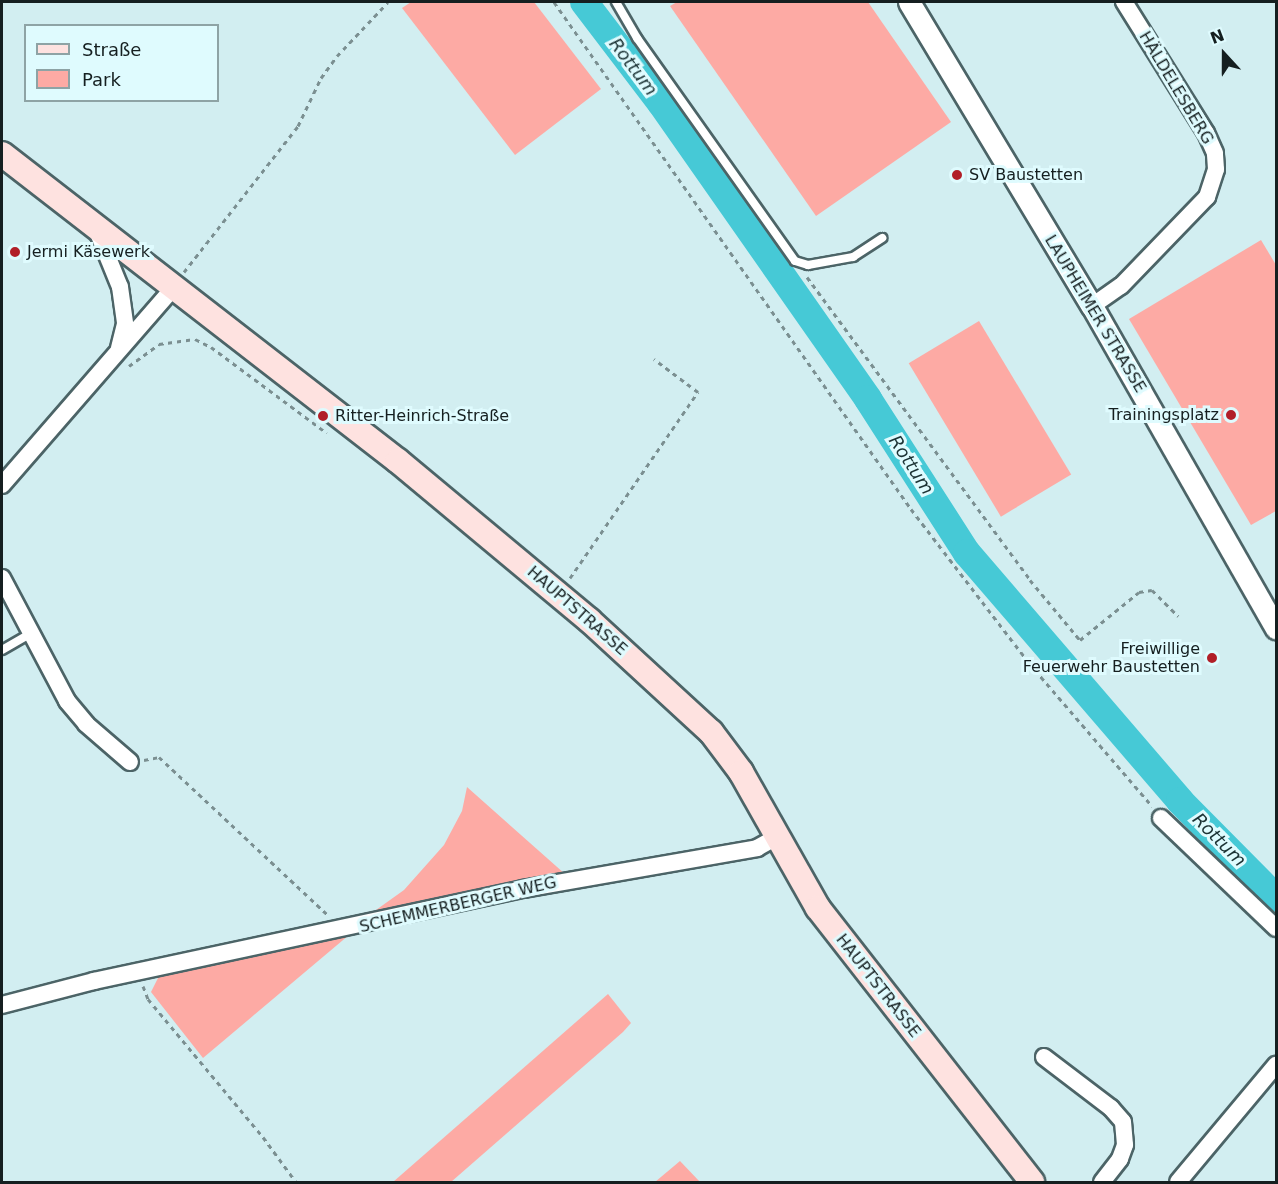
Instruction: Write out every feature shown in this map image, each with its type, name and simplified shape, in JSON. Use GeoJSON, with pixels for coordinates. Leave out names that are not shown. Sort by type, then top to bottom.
{"type":"FeatureCollection","features":[{"type":"Feature","properties":{"kind":"main road","name":"HAUPTSTRASSE"},"geometry":{"type":"LineString","coordinates":[[2,154],[398,461],[559,594],[711,732],[741,772],[777,837],[837,934],[1032,1182]]}},
{"type":"Feature","properties":{"kind":"street","name":"LAUPHEIMER STRASSE"},"geometry":{"type":"LineString","coordinates":[[909,2],[1092,306],[1276,628]]}},
{"type":"Feature","properties":{"kind":"street","name":"HÄLDELESBERG"},"geometry":{"type":"LineString","coordinates":[[1092,306],[1121,286],[1207,197],[1216,169],[1215,153],[1206,133],[1124,2]]}},
{"type":"Feature","properties":{"kind":"street"},"geometry":{"type":"LineString","coordinates":[[91,222],[106,248],[120,287],[125,324],[118,352]]}},
{"type":"Feature","properties":{"kind":"street"},"geometry":{"type":"LineString","coordinates":[[2,485],[175,286]]}},
{"type":"Feature","properties":{"kind":"street"},"geometry":{"type":"LineString","coordinates":[[2,578],[67,701],[86,724],[130,762]]}},
{"type":"Feature","properties":{"kind":"street"},"geometry":{"type":"LineString","coordinates":[[1161,818],[1276,928]]}},
{"type":"Feature","properties":{"kind":"street","name":"SCHEMMERBERGER WEG"},"geometry":{"type":"LineString","coordinates":[[2,1005],[94,981],[345,930],[570,880],[757,848],[777,837]]}},
{"type":"Feature","properties":{"kind":"street"},"geometry":{"type":"LineString","coordinates":[[1044,1057],[1111,1108],[1124,1122],[1125,1145],[1120,1159],[1102,1182]]}},
{"type":"Feature","properties":{"kind":"street"},"geometry":{"type":"LineString","coordinates":[[1178,1182],[1276,1065]]}},
{"type":"Feature","properties":{"kind":"lane"},"geometry":{"type":"LineString","coordinates":[[616,2],[637,38],[795,261],[807,265],[853,257],[882,238]]}},
{"type":"Feature","properties":{"kind":"lane"},"geometry":{"type":"LineString","coordinates":[[2,650],[31,633]]}},
{"type":"Feature","properties":{"kind":"path"},"geometry":{"type":"LineString","coordinates":[[175,286],[298,126],[321,78],[337,56],[388,2]]}},
{"type":"Feature","properties":{"kind":"path"},"geometry":{"type":"LineString","coordinates":[[554,2],[911,509],[1029,663],[1161,818]]}},
{"type":"Feature","properties":{"kind":"path"},"geometry":{"type":"LineString","coordinates":[[795,261],[1030,580],[1080,640],[1139,592],[1152,590],[1178,616]]}},
{"type":"Feature","properties":{"kind":"path"},"geometry":{"type":"LineString","coordinates":[[124,370],[159,344],[195,339],[211,347],[335,440]]}},
{"type":"Feature","properties":{"kind":"path"},"geometry":{"type":"LineString","coordinates":[[559,594],[698,392],[654,359]]}},
{"type":"Feature","properties":{"kind":"path"},"geometry":{"type":"LineString","coordinates":[[130,762],[159,757],[345,930]]}},
{"type":"Feature","properties":{"kind":"path"},"geometry":{"type":"LineString","coordinates":[[138,973],[148,999],[263,1137],[296,1182]]}},
{"type":"Feature","properties":{"kind":"green space"},"geometry":{"type":"Polygon","coordinates":[[[411,2],[534,2],[601,89],[515,155],[402,8],[411,2]]]}},
{"type":"Feature","properties":{"kind":"green space"},"geometry":{"type":"Polygon","coordinates":[[[677,2],[868,2],[951,122],[816,216],[670,6],[677,2]]]}},
{"type":"Feature","properties":{"kind":"green space","name":"Trainingsplatz"},"geometry":{"type":"Polygon","coordinates":[[[1261,240],[1276,265],[1276,511],[1251,525],[1129,319],[1261,240]]]}},
{"type":"Feature","properties":{"kind":"green space"},"geometry":{"type":"Polygon","coordinates":[[[979,321],[1071,474],[1001,517],[909,363],[979,321]]]}},
{"type":"Feature","properties":{"kind":"green space"},"geometry":{"type":"Polygon","coordinates":[[[467,787],[565,874],[369,915],[404,890],[444,845],[462,811],[467,787]]]}},
{"type":"Feature","properties":{"kind":"green space"},"geometry":{"type":"Polygon","coordinates":[[[349,935],[203,1058],[151,992],[161,972],[349,935]]]}},
{"type":"Feature","properties":{"kind":"green space"},"geometry":{"type":"Polygon","coordinates":[[[608,994],[631,1023],[623,1032],[451,1182],[393,1182],[608,994]]]}},
{"type":"Feature","properties":{"kind":"green space"},"geometry":{"type":"Polygon","coordinates":[[[680,1161],[700,1182],[655,1182],[680,1161]]]}},
{"type":"Feature","properties":{"kind":"waterway","name":"Rottum"},"geometry":{"type":"LineString","coordinates":[[584,2],[661,103],[868,399],[967,553],[1180,801],[1276,898]]}},
{"type":"Feature","properties":{"kind":"place","name":"SV Baustetten"},"geometry":{"type":"Point","coordinates":[957,175]}},
{"type":"Feature","properties":{"kind":"place","name":"Jermi Käsewerk"},"geometry":{"type":"Point","coordinates":[15,252]}},
{"type":"Feature","properties":{"kind":"place","name":"Trainingsplatz"},"geometry":{"type":"Point","coordinates":[1231,415]}},
{"type":"Feature","properties":{"kind":"place","name":"Ritter-Heinrich-Straße"},"geometry":{"type":"Point","coordinates":[323,416]}},
{"type":"Feature","properties":{"kind":"place","name":"Freiwillige Feuerwehr Baustetten"},"geometry":{"type":"Point","coordinates":[1212,658]}}]}
